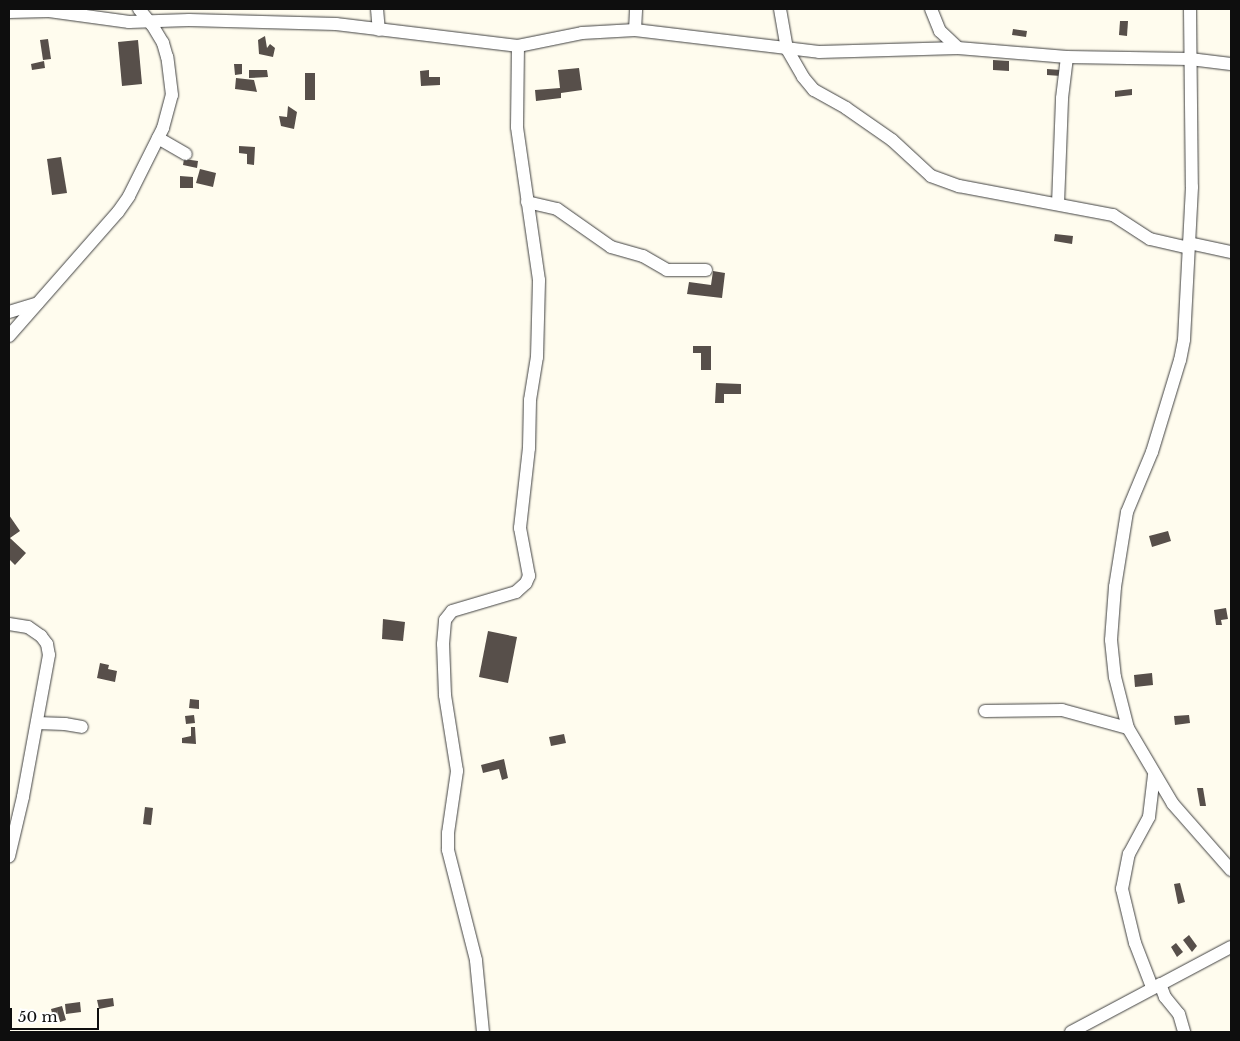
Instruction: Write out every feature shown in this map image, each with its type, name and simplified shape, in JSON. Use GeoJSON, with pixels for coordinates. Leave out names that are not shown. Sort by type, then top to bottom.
{"type":"FeatureCollection","features":[{"type":"Feature","properties":{"kind":"street"},"geometry":{"type":"LineString","coordinates":[[9,336],[118,212],[129,196],[158,138],[172,95],[171,78],[163,43],[139,9]]}},
{"type":"Feature","properties":{"kind":"street"},"geometry":{"type":"LineString","coordinates":[[377,9],[379,30]]}},
{"type":"Feature","properties":{"kind":"street"},"geometry":{"type":"LineString","coordinates":[[635,30],[636,9]]}},
{"type":"Feature","properties":{"kind":"street"},"geometry":{"type":"LineString","coordinates":[[780,9],[787,49],[803,77],[814,90],[846,108],[892,140],[931,176],[959,186],[1113,215],[1150,239],[1231,252]]}},
{"type":"Feature","properties":{"kind":"street"},"geometry":{"type":"LineString","coordinates":[[931,9],[940,31],[958,48]]}},
{"type":"Feature","properties":{"kind":"street"},"geometry":{"type":"LineString","coordinates":[[1190,9],[1192,136],[1184,340],[1180,360],[1152,452],[1127,512],[1116,577],[1112,647],[1115,676],[1128,728],[1154,775],[1173,804],[1231,870]]}},
{"type":"Feature","properties":{"kind":"street"},"geometry":{"type":"LineString","coordinates":[[9,12],[50,11],[128,22],[148,20],[336,24],[518,46],[582,33],[635,30],[708,37],[787,49],[827,52],[958,48],[1067,57],[1190,59],[1231,64]]}},
{"type":"Feature","properties":{"kind":"street"},"geometry":{"type":"LineString","coordinates":[[483,1032],[476,960],[448,850],[448,833],[457,771],[445,695],[444,629],[445,620],[452,611],[516,592],[526,583],[529,576],[520,528],[529,448],[530,400],[537,357],[539,280],[517,127],[518,46]]}},
{"type":"Feature","properties":{"kind":"street"},"geometry":{"type":"LineString","coordinates":[[1058,204],[1062,98],[1067,57]]}},
{"type":"Feature","properties":{"kind":"street"},"geometry":{"type":"LineString","coordinates":[[158,138],[186,154]]}},
{"type":"Feature","properties":{"kind":"street"},"geometry":{"type":"LineString","coordinates":[[527,202],[557,209],[611,247],[643,256],[667,270],[706,270]]}},
{"type":"Feature","properties":{"kind":"street"},"geometry":{"type":"LineString","coordinates":[[9,312],[38,303]]}},
{"type":"Feature","properties":{"kind":"street"},"geometry":{"type":"LineString","coordinates":[[9,624],[28,627],[41,636],[47,644],[49,662],[24,797],[9,856]]}},
{"type":"Feature","properties":{"kind":"street"},"geometry":{"type":"LineString","coordinates":[[985,711],[1062,710],[1128,728]]}},
{"type":"Feature","properties":{"kind":"street"},"geometry":{"type":"LineString","coordinates":[[38,723],[82,727]]}},
{"type":"Feature","properties":{"kind":"street"},"geometry":{"type":"LineString","coordinates":[[1154,775],[1149,817],[1128,854],[1122,889],[1143,968],[1178,1014],[1184,1032]]}},
{"type":"Feature","properties":{"kind":"street"},"geometry":{"type":"LineString","coordinates":[[1071,1032],[1156,985],[1231,947]]}},
{"type":"Feature","properties":{"kind":"building"},"geometry":{"type":"Polygon","coordinates":[[[1120,21],[1128,21],[1127,36],[1119,35],[1120,21]]]}},
{"type":"Feature","properties":{"kind":"building"},"geometry":{"type":"Polygon","coordinates":[[[1013,29],[1027,31],[1026,37],[1012,35],[1013,29]]]}},
{"type":"Feature","properties":{"kind":"building"},"geometry":{"type":"Polygon","coordinates":[[[265,36],[267,48],[270,44],[275,48],[273,57],[259,54],[258,40],[265,36]]]}},
{"type":"Feature","properties":{"kind":"building"},"geometry":{"type":"Polygon","coordinates":[[[48,39],[51,59],[43,60],[40,40],[48,39]]]}},
{"type":"Feature","properties":{"kind":"building"},"geometry":{"type":"Polygon","coordinates":[[[138,40],[142,84],[122,86],[118,42],[138,40]]]}},
{"type":"Feature","properties":{"kind":"building"},"geometry":{"type":"Polygon","coordinates":[[[993,60],[1009,61],[1009,71],[993,70],[993,60]]]}},
{"type":"Feature","properties":{"kind":"building"},"geometry":{"type":"Polygon","coordinates":[[[44,61],[45,68],[32,70],[31,64],[44,61]]]}},
{"type":"Feature","properties":{"kind":"building"},"geometry":{"type":"Polygon","coordinates":[[[234,64],[242,64],[242,74],[235,75],[234,64]]]}},
{"type":"Feature","properties":{"kind":"building"},"geometry":{"type":"Polygon","coordinates":[[[579,68],[582,90],[561,93],[561,98],[536,101],[535,90],[560,88],[558,70],[579,68]]]}},
{"type":"Feature","properties":{"kind":"building"},"geometry":{"type":"Polygon","coordinates":[[[1047,69],[1061,70],[1061,76],[1047,75],[1047,69]]]}},
{"type":"Feature","properties":{"kind":"building"},"geometry":{"type":"Polygon","coordinates":[[[249,70],[267,70],[268,77],[249,78],[249,70]]]}},
{"type":"Feature","properties":{"kind":"building"},"geometry":{"type":"Polygon","coordinates":[[[429,70],[429,77],[440,77],[440,85],[421,86],[420,71],[429,70]]]}},
{"type":"Feature","properties":{"kind":"building"},"geometry":{"type":"Polygon","coordinates":[[[305,73],[315,73],[315,100],[305,100],[305,73]]]}},
{"type":"Feature","properties":{"kind":"building"},"geometry":{"type":"Polygon","coordinates":[[[236,78],[254,80],[257,92],[235,89],[236,78]]]}},
{"type":"Feature","properties":{"kind":"building"},"geometry":{"type":"Polygon","coordinates":[[[1132,89],[1132,95],[1115,97],[1115,91],[1132,89]]]}},
{"type":"Feature","properties":{"kind":"building"},"geometry":{"type":"Polygon","coordinates":[[[288,106],[297,112],[294,129],[281,126],[279,116],[287,117],[288,106]]]}},
{"type":"Feature","properties":{"kind":"building"},"geometry":{"type":"Polygon","coordinates":[[[239,146],[255,147],[254,165],[247,164],[247,154],[239,153],[239,146]]]}},
{"type":"Feature","properties":{"kind":"building"},"geometry":{"type":"Polygon","coordinates":[[[61,157],[67,193],[52,195],[47,159],[61,157]]]}},
{"type":"Feature","properties":{"kind":"building"},"geometry":{"type":"Polygon","coordinates":[[[184,159],[198,161],[197,168],[183,165],[184,159]]]}},
{"type":"Feature","properties":{"kind":"building"},"geometry":{"type":"Polygon","coordinates":[[[200,169],[216,173],[213,187],[196,183],[200,169]]]}},
{"type":"Feature","properties":{"kind":"building"},"geometry":{"type":"Polygon","coordinates":[[[180,176],[193,177],[193,188],[180,188],[180,176]]]}},
{"type":"Feature","properties":{"kind":"building"},"geometry":{"type":"Polygon","coordinates":[[[1055,234],[1073,236],[1072,244],[1054,241],[1055,234]]]}},
{"type":"Feature","properties":{"kind":"building"},"geometry":{"type":"Polygon","coordinates":[[[713,271],[725,273],[722,298],[687,294],[689,282],[711,285],[713,271]]]}},
{"type":"Feature","properties":{"kind":"building"},"geometry":{"type":"Polygon","coordinates":[[[693,346],[711,346],[711,370],[701,370],[701,353],[693,353],[693,346]]]}},
{"type":"Feature","properties":{"kind":"building"},"geometry":{"type":"Polygon","coordinates":[[[716,383],[741,384],[741,394],[724,394],[724,403],[715,403],[716,383]]]}},
{"type":"Feature","properties":{"kind":"building"},"geometry":{"type":"Polygon","coordinates":[[[9,515],[20,531],[10,538],[26,553],[15,565],[9,559],[9,515]]]}},
{"type":"Feature","properties":{"kind":"building"},"geometry":{"type":"Polygon","coordinates":[[[1168,531],[1171,541],[1152,547],[1149,536],[1168,531]]]}},
{"type":"Feature","properties":{"kind":"building"},"geometry":{"type":"Polygon","coordinates":[[[1226,608],[1228,619],[1221,620],[1222,625],[1216,625],[1214,610],[1226,608]]]}},
{"type":"Feature","properties":{"kind":"building"},"geometry":{"type":"Polygon","coordinates":[[[383,619],[405,622],[403,641],[382,639],[383,619]]]}},
{"type":"Feature","properties":{"kind":"building"},"geometry":{"type":"Polygon","coordinates":[[[488,631],[517,637],[508,683],[479,677],[488,631]]]}},
{"type":"Feature","properties":{"kind":"building"},"geometry":{"type":"Polygon","coordinates":[[[100,663],[109,665],[108,669],[117,671],[115,682],[97,678],[100,663]]]}},
{"type":"Feature","properties":{"kind":"building"},"geometry":{"type":"Polygon","coordinates":[[[1152,673],[1153,685],[1135,687],[1134,675],[1152,673]]]}},
{"type":"Feature","properties":{"kind":"building"},"geometry":{"type":"Polygon","coordinates":[[[190,699],[199,700],[199,709],[189,708],[190,699]]]}},
{"type":"Feature","properties":{"kind":"building"},"geometry":{"type":"Polygon","coordinates":[[[194,715],[195,723],[186,724],[185,716],[194,715]]]}},
{"type":"Feature","properties":{"kind":"building"},"geometry":{"type":"Polygon","coordinates":[[[1189,715],[1190,723],[1175,725],[1174,716],[1189,715]]]}},
{"type":"Feature","properties":{"kind":"building"},"geometry":{"type":"Polygon","coordinates":[[[191,727],[195,727],[196,744],[182,743],[182,738],[191,736],[191,727]]]}},
{"type":"Feature","properties":{"kind":"building"},"geometry":{"type":"Polygon","coordinates":[[[564,734],[566,743],[551,746],[549,737],[564,734]]]}},
{"type":"Feature","properties":{"kind":"building"},"geometry":{"type":"Polygon","coordinates":[[[504,759],[508,778],[502,780],[499,769],[483,773],[481,765],[504,759]]]}},
{"type":"Feature","properties":{"kind":"building"},"geometry":{"type":"Polygon","coordinates":[[[1197,788],[1203,788],[1206,806],[1200,806],[1197,788]]]}},
{"type":"Feature","properties":{"kind":"building"},"geometry":{"type":"Polygon","coordinates":[[[145,807],[153,808],[151,825],[143,824],[145,807]]]}},
{"type":"Feature","properties":{"kind":"building"},"geometry":{"type":"Polygon","coordinates":[[[1180,883],[1185,902],[1178,904],[1174,884],[1180,883]]]}},
{"type":"Feature","properties":{"kind":"building"},"geometry":{"type":"Polygon","coordinates":[[[1189,935],[1197,946],[1192,952],[1183,940],[1189,935]]]}},
{"type":"Feature","properties":{"kind":"building"},"geometry":{"type":"Polygon","coordinates":[[[1176,943],[1183,952],[1177,957],[1171,947],[1176,943]]]}},
{"type":"Feature","properties":{"kind":"building"},"geometry":{"type":"Polygon","coordinates":[[[113,998],[114,1006],[99,1009],[97,1000],[113,998]]]}},
{"type":"Feature","properties":{"kind":"building"},"geometry":{"type":"Polygon","coordinates":[[[80,1002],[81,1012],[66,1014],[65,1004],[80,1002]]]}},
{"type":"Feature","properties":{"kind":"building"},"geometry":{"type":"Polygon","coordinates":[[[62,1006],[66,1020],[60,1022],[57,1010],[58,1016],[53,1017],[51,1009],[62,1006]]]}}]}
